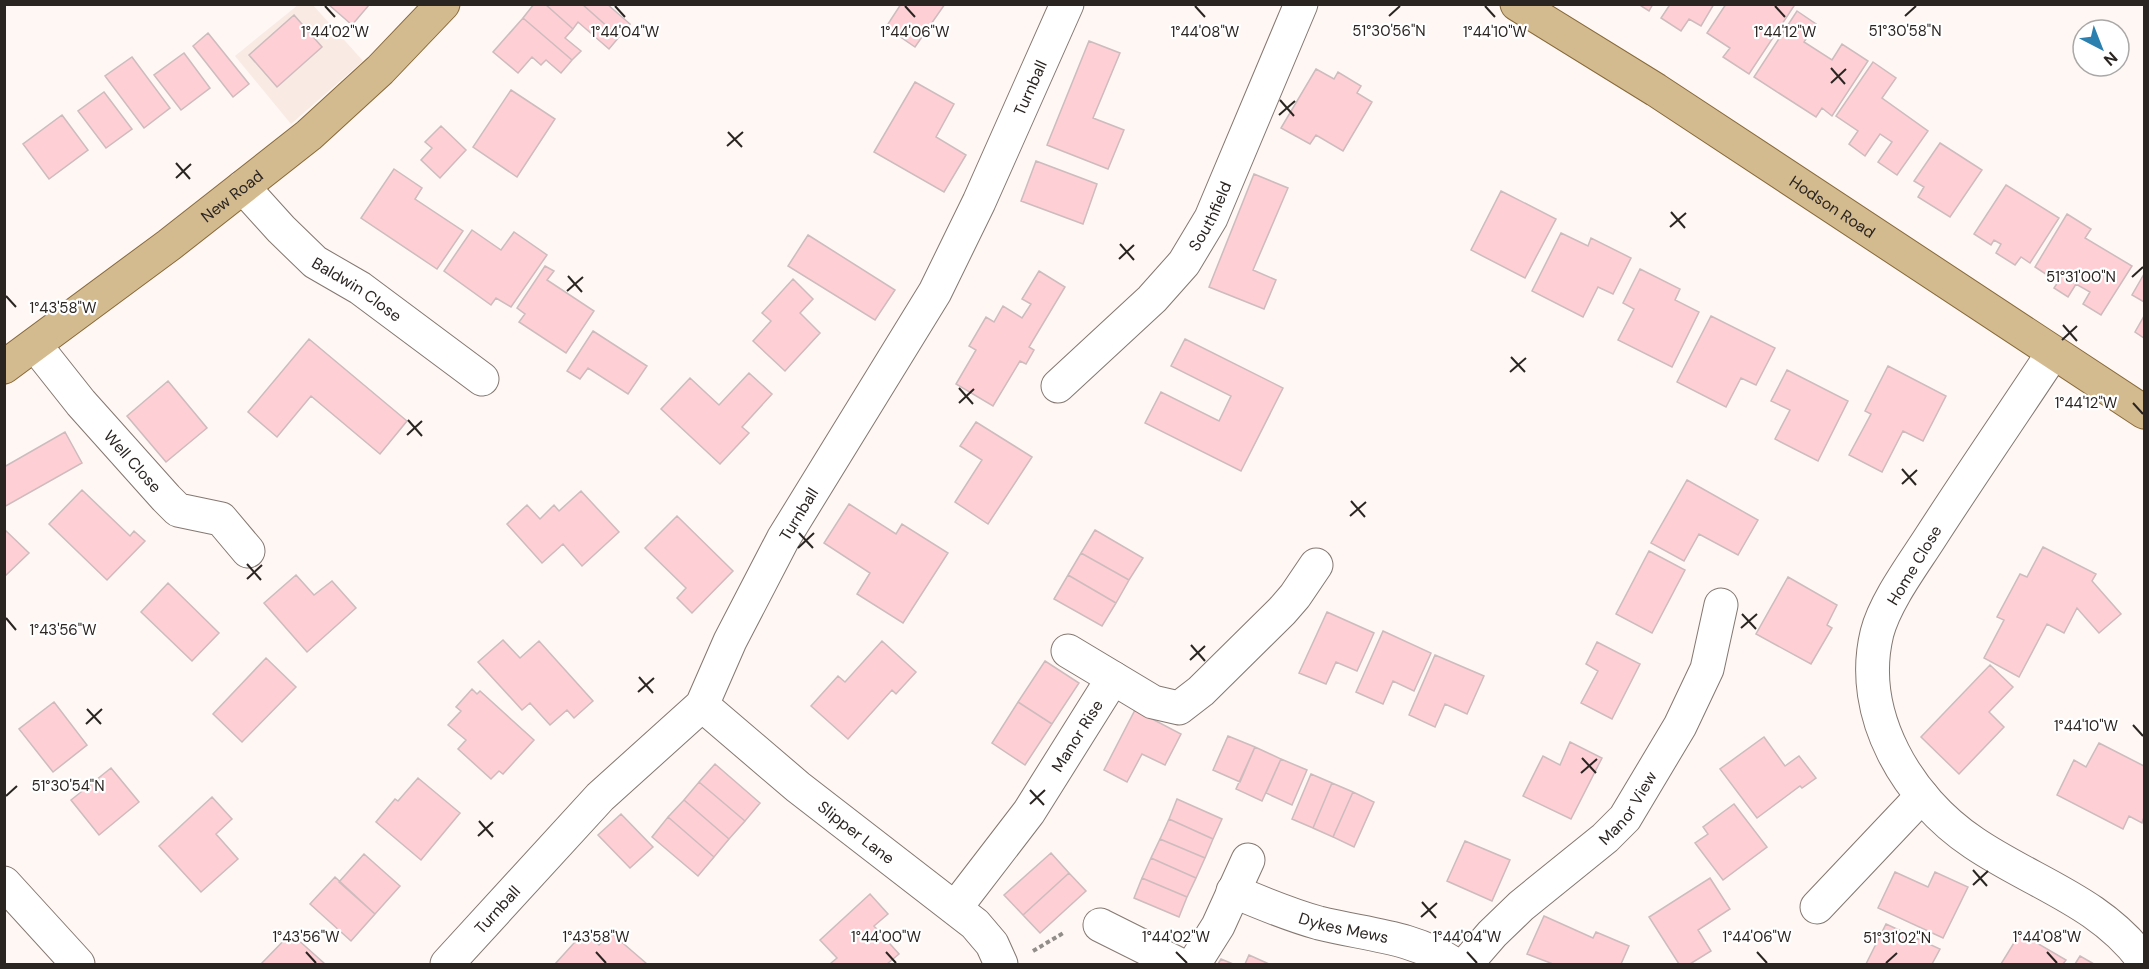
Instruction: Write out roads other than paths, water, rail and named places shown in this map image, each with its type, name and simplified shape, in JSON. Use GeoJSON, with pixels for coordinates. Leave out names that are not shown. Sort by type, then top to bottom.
{"type":"FeatureCollection","features":[{"type":"Feature","properties":{"kind":"main road","name":"New Road"},"geometry":{"type":"LineString","coordinates":[[4,367],[243,187],[316,128],[380,70],[443,4]]}},
{"type":"Feature","properties":{"kind":"main road","name":"Hodson Road"},"geometry":{"type":"LineString","coordinates":[[1517,4],[1656,90],[2145,412]]}},
{"type":"Feature","properties":{"kind":"street","name":"Turnball"},"geometry":{"type":"LineString","coordinates":[[447,964],[600,797],[702,705],[740,622],[783,539],[935,292],[979,202],[1067,4]]}},
{"type":"Feature","properties":{"kind":"street","name":"Southfield"},"geometry":{"type":"LineString","coordinates":[[1058,386],[1152,299],[1184,264],[1210,218],[1300,4]]}},
{"type":"Feature","properties":{"kind":"street","name":"Baldwin Close"},"geometry":{"type":"LineString","coordinates":[[243,187],[315,262],[360,288],[482,379]]}},
{"type":"Feature","properties":{"kind":"street","name":"Well Close"},"geometry":{"type":"LineString","coordinates":[[35,345],[81,404],[178,510],[221,519],[248,551]]}},
{"type":"Feature","properties":{"kind":"street","name":"Home Close"},"geometry":{"type":"LineString","coordinates":[[2054,354],[1997,435],[1906,575],[1878,630],[1873,654],[1873,677],[1880,717],[1897,759],[1922,796],[1946,822],[1974,843],[2109,922],[2129,941],[2145,961]]}},
{"type":"Feature","properties":{"kind":"street"},"geometry":{"type":"LineString","coordinates":[[1068,651],[1153,702],[1179,708],[1202,691],[1282,611],[1316,565]]}},
{"type":"Feature","properties":{"kind":"street","name":"Manor View"},"geometry":{"type":"LineString","coordinates":[[1466,964],[1521,906],[1605,838],[1625,818],[1680,726],[1707,669],[1721,604]]}},
{"type":"Feature","properties":{"kind":"street","name":"Manor Rise"},"geometry":{"type":"LineString","coordinates":[[956,907],[1029,812],[1113,678]]}},
{"type":"Feature","properties":{"kind":"street","name":"Slipper Lane"},"geometry":{"type":"LineString","coordinates":[[702,705],[798,787],[956,907],[1014,959]]}},
{"type":"Feature","properties":{"kind":"street"},"geometry":{"type":"LineString","coordinates":[[1817,907],[1922,796]]}},
{"type":"Feature","properties":{"kind":"street"},"geometry":{"type":"LineString","coordinates":[[1194,964],[1218,926],[1248,860]]}},
{"type":"Feature","properties":{"kind":"street"},"geometry":{"type":"LineString","coordinates":[[4,883],[78,964]]}},
{"type":"Feature","properties":{"kind":"street","name":"Dykes Mews"},"geometry":{"type":"LineString","coordinates":[[1233,891],[1319,922],[1402,940],[1454,964]]}},
{"type":"Feature","properties":{"kind":"street"},"geometry":{"type":"LineString","coordinates":[[1100,925],[1178,964]]}}]}
